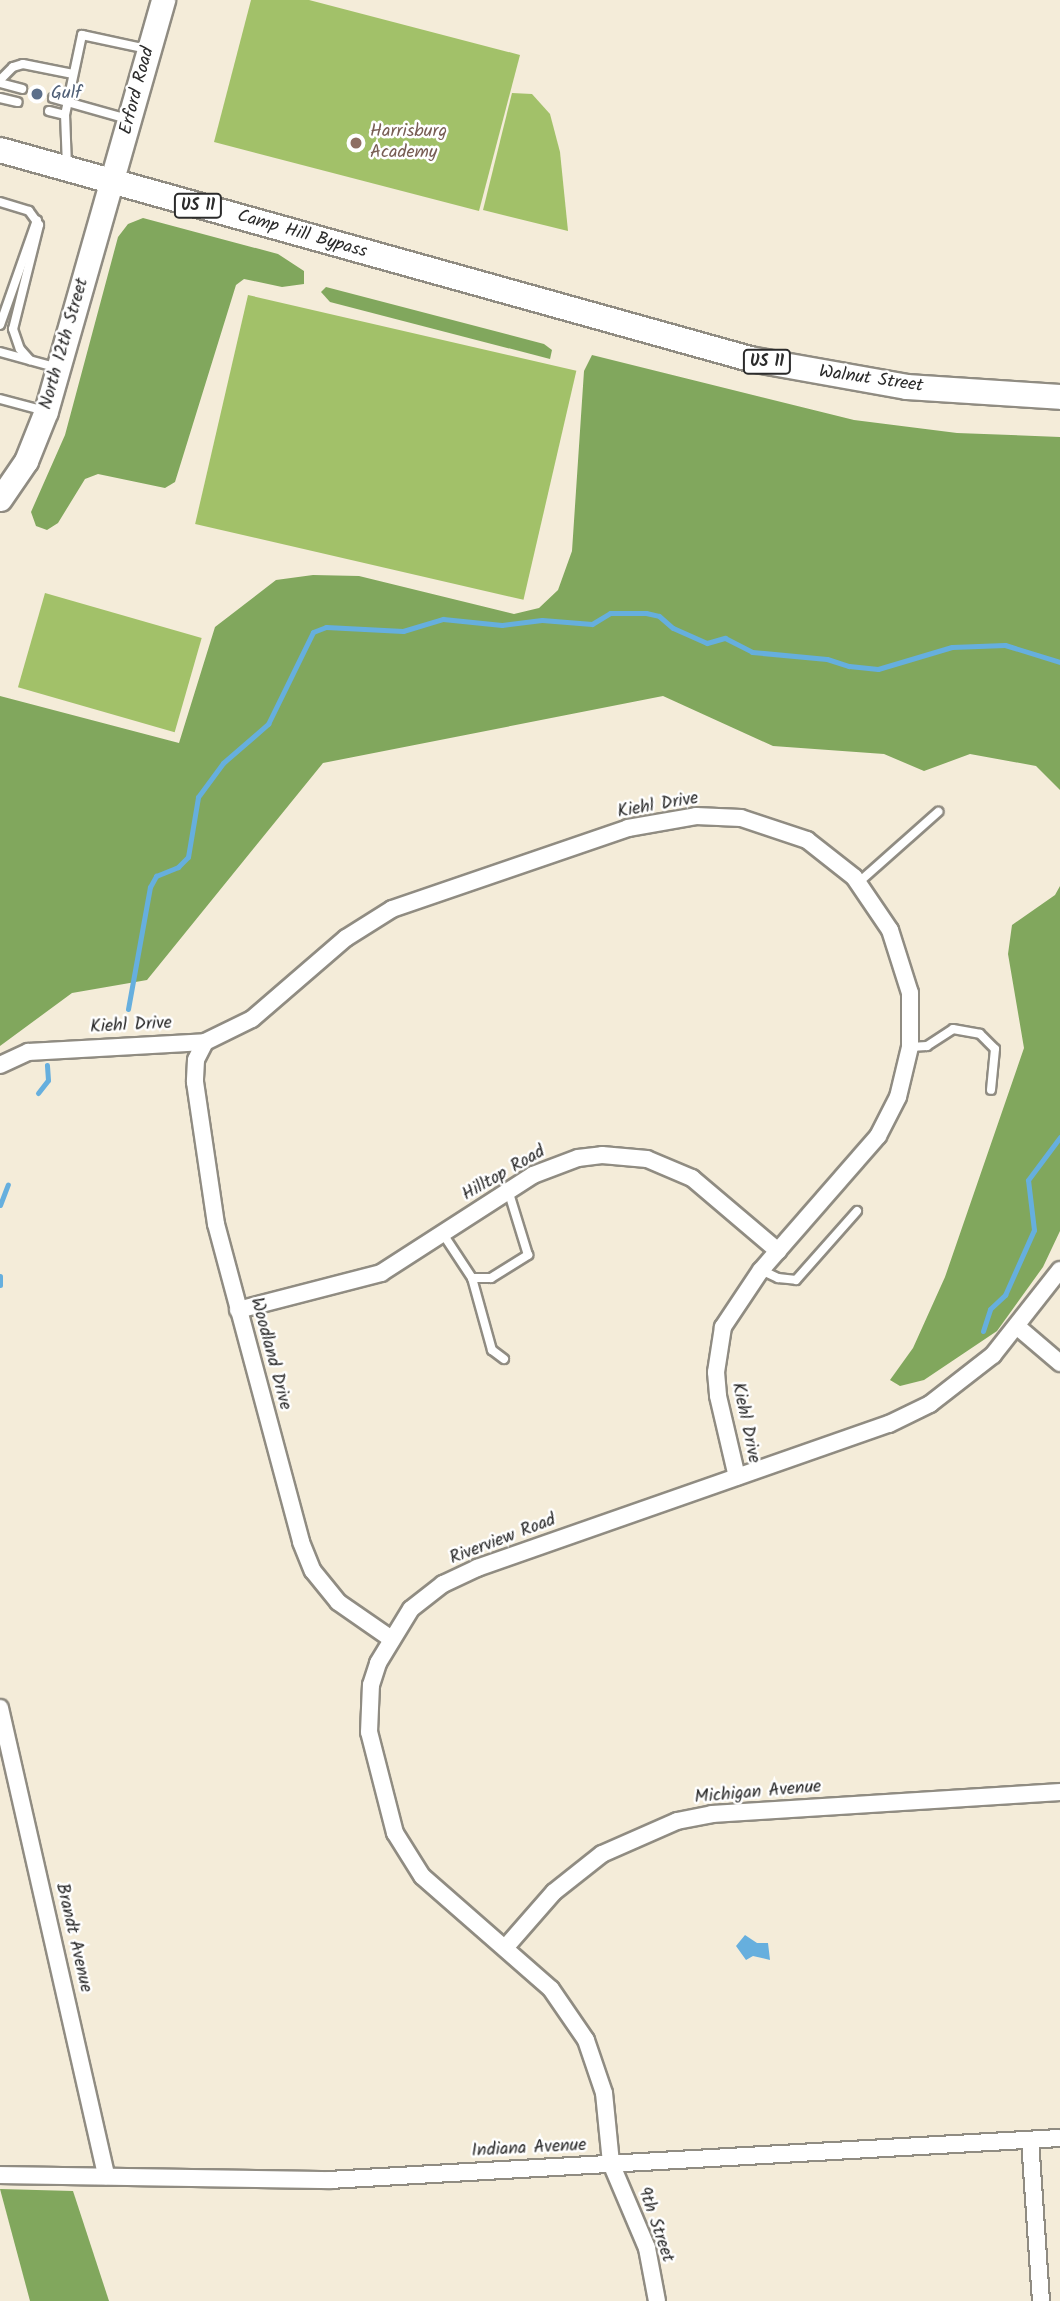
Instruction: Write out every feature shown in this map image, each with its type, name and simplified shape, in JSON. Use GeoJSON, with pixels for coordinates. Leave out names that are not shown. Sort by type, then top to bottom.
{"type":"FeatureCollection","features":[{"type":"Feature","properties":{"kind":"main road","name":"Erford Road"},"geometry":{"type":"LineString","coordinates":[[112,181],[163,0]]}},
{"type":"Feature","properties":{"kind":"main road","name":"Camp Hill Bypass"},"geometry":{"type":"LineString","coordinates":[[0,150],[482,286]]}},
{"type":"Feature","properties":{"kind":"main road","name":"North 12th Street"},"geometry":{"type":"LineString","coordinates":[[0,499],[26,461],[47,411],[112,181]]}},
{"type":"Feature","properties":{"kind":"main road","name":"Walnut Street"},"geometry":{"type":"LineString","coordinates":[[482,286],[813,372],[955,392],[1060,397]]}},
{"type":"Feature","properties":{"kind":"street","name":"Kiehl Drive"},"geometry":{"type":"LineString","coordinates":[[0,1065],[28,1052],[205,1042],[252,1019],[346,938],[392,909],[642,825],[696,816],[765,823],[807,840],[859,882],[890,930],[904,964],[912,1014],[911,1047],[898,1097],[878,1136],[734,1304],[718,1345],[718,1396],[737,1477]]}},
{"type":"Feature","properties":{"kind":"street","name":"Woodland Drive"},"geometry":{"type":"LineString","coordinates":[[205,1042],[196,1060],[197,1108],[216,1224],[300,1542],[313,1571],[351,1615],[390,1638]]}},
{"type":"Feature","properties":{"kind":"street","name":"Hilltop Road"},"geometry":{"type":"LineString","coordinates":[[238,1310],[369,1278],[443,1234],[508,1190],[578,1158],[647,1159],[692,1178],[778,1251]]}},
{"type":"Feature","properties":{"kind":"street","name":"Riverview Road"},"geometry":{"type":"LineString","coordinates":[[611,2163],[604,2093],[586,2040],[551,1989],[422,1876],[386,1810],[374,1764],[369,1707],[378,1662],[390,1638],[424,1598],[477,1568],[889,1424],[930,1404],[993,1355],[1019,1328],[1060,1270]]}},
{"type":"Feature","properties":{"kind":"street"},"geometry":{"type":"LineString","coordinates":[[1019,1328],[1060,1363]]}},
{"type":"Feature","properties":{"kind":"street","name":"Brandt Avenue"},"geometry":{"type":"LineString","coordinates":[[0,1708],[106,2176]]}},
{"type":"Feature","properties":{"kind":"street","name":"Michigan Avenue"},"geometry":{"type":"LineString","coordinates":[[505,1948],[540,1906],[580,1870],[618,1845],[677,1821],[712,1814],[1060,1791]]}},
{"type":"Feature","properties":{"kind":"street","name":"Indiana Avenue"},"geometry":{"type":"LineString","coordinates":[[0,2175],[321,2180],[1060,2138]]}},
{"type":"Feature","properties":{"kind":"street"},"geometry":{"type":"LineString","coordinates":[[1030,2140],[1041,2301]]}},
{"type":"Feature","properties":{"kind":"street","name":"9th Street"},"geometry":{"type":"LineString","coordinates":[[611,2163],[647,2248],[657,2301]]}},
{"type":"Feature","properties":{"kind":"lane"},"geometry":{"type":"LineString","coordinates":[[67,169],[65,115],[82,35],[149,50]]}},
{"type":"Feature","properties":{"kind":"lane"},"geometry":{"type":"LineString","coordinates":[[22,89],[0,81],[13,67],[23,64],[73,74]]}},
{"type":"Feature","properties":{"kind":"lane"},"geometry":{"type":"LineString","coordinates":[[0,97],[18,102]]}},
{"type":"Feature","properties":{"kind":"lane"},"geometry":{"type":"LineString","coordinates":[[53,98],[130,119]]}},
{"type":"Feature","properties":{"kind":"lane"},"geometry":{"type":"LineString","coordinates":[[50,111],[65,115]]}},
{"type":"Feature","properties":{"kind":"lane"},"geometry":{"type":"LineString","coordinates":[[0,202],[29,211],[37,219],[39,239],[13,329],[20,349],[30,360]]}},
{"type":"Feature","properties":{"kind":"lane"},"geometry":{"type":"LineString","coordinates":[[0,326],[37,219]]}},
{"type":"Feature","properties":{"kind":"lane"},"geometry":{"type":"LineString","coordinates":[[0,352],[59,368]]}},
{"type":"Feature","properties":{"kind":"lane"},"geometry":{"type":"LineString","coordinates":[[0,399],[47,411]]}},
{"type":"Feature","properties":{"kind":"lane"},"geometry":{"type":"LineString","coordinates":[[859,882],[938,813]]}},
{"type":"Feature","properties":{"kind":"lane"},"geometry":{"type":"LineString","coordinates":[[911,1047],[927,1046],[954,1029],[981,1034],[995,1049],[991,1090]]}},
{"type":"Feature","properties":{"kind":"lane"},"geometry":{"type":"LineString","coordinates":[[472,1278],[491,1278],[528,1255],[508,1190]]}},
{"type":"Feature","properties":{"kind":"lane"},"geometry":{"type":"LineString","coordinates":[[761,1270],[778,1279],[796,1279],[857,1211]]}},
{"type":"Feature","properties":{"kind":"lane"},"geometry":{"type":"LineString","coordinates":[[443,1234],[472,1278],[492,1350],[504,1359]]}},
{"type":"Feature","properties":{"kind":"green space"},"geometry":{"type":"Polygon","coordinates":[[[251,0],[309,0],[520,55],[479,211],[214,142],[251,0]]]}},
{"type":"Feature","properties":{"kind":"green space"},"geometry":{"type":"Polygon","coordinates":[[[512,93],[532,94],[550,114],[560,152],[568,231],[483,210],[512,93]]]}},
{"type":"Feature","properties":{"kind":"green space"},"geometry":{"type":"Polygon","coordinates":[[[143,218],[278,254],[304,271],[304,284],[282,287],[244,279],[236,285],[175,482],[165,488],[98,474],[85,479],[58,523],[47,530],[36,526],[31,512],[65,435],[118,237],[128,224],[143,218]]]}},
{"type":"Feature","properties":{"kind":"green space"},"geometry":{"type":"Polygon","coordinates":[[[326,287],[544,344],[552,350],[550,359],[330,302],[321,292],[326,287]]]}},
{"type":"Feature","properties":{"kind":"green space"},"geometry":{"type":"Polygon","coordinates":[[[248,295],[576,371],[523,600],[195,524],[248,295]]]}},
{"type":"Feature","properties":{"kind":"green space"},"geometry":{"type":"Polygon","coordinates":[[[592,355],[854,420],[957,433],[1060,437],[1060,790],[1036,766],[970,754],[924,771],[884,754],[773,746],[663,696],[323,763],[147,980],[72,993],[0,1046],[0,696],[179,743],[215,627],[276,580],[313,575],[359,576],[514,614],[539,608],[558,590],[572,551],[584,371],[592,355]]]}},
{"type":"Feature","properties":{"kind":"green space"},"geometry":{"type":"Polygon","coordinates":[[[45,593],[202,638],[175,732],[18,687],[45,593]]]}},
{"type":"Feature","properties":{"kind":"green space"},"geometry":{"type":"Polygon","coordinates":[[[1060,886],[1060,1231],[1043,1267],[997,1331],[924,1380],[900,1386],[890,1380],[913,1348],[945,1277],[1024,1048],[1008,954],[1012,925],[1055,895],[1060,886]]]}},
{"type":"Feature","properties":{"kind":"green space"},"geometry":{"type":"Polygon","coordinates":[[[0,2189],[73,2191],[109,2301],[30,2301],[0,2189]]]}},
{"type":"Feature","properties":{"kind":"water"},"geometry":{"type":"Polygon","coordinates":[[[745,1935],[757,1943],[768,1943],[770,1960],[753,1956],[746,1960],[736,1946],[745,1935]]]}},
{"type":"Feature","properties":{"kind":"waterway"},"geometry":{"type":"LineString","coordinates":[[128,1009],[150,887],[156,876],[178,867],[188,857],[198,797],[223,763],[268,724],[313,632],[326,627],[403,631],[443,619],[502,625],[542,620],[592,624],[610,613],[646,613],[659,616],[673,628],[707,643],[725,638],[752,652],[827,659],[849,666],[878,669],[952,647],[1005,645],[1060,662]]}},
{"type":"Feature","properties":{"kind":"waterway"},"geometry":{"type":"LineString","coordinates":[[38,1093],[48,1080],[47,1065]]}},
{"type":"Feature","properties":{"kind":"waterway"},"geometry":{"type":"LineString","coordinates":[[983,1331],[990,1309],[1005,1295],[1034,1230],[1028,1180],[1060,1137]]}},
{"type":"Feature","properties":{"kind":"waterway"},"geometry":{"type":"LineString","coordinates":[[0,1205],[8,1184]]}},
{"type":"Feature","properties":{"kind":"waterway"},"geometry":{"type":"LineString","coordinates":[[0,1276],[0,1285]]}},
{"type":"Feature","properties":{"kind":"place","name":"Gulf"},"geometry":{"type":"Point","coordinates":[37,94]}},
{"type":"Feature","properties":{"kind":"place","name":"Harrisburg Academy"},"geometry":{"type":"Point","coordinates":[356,143]}}]}
